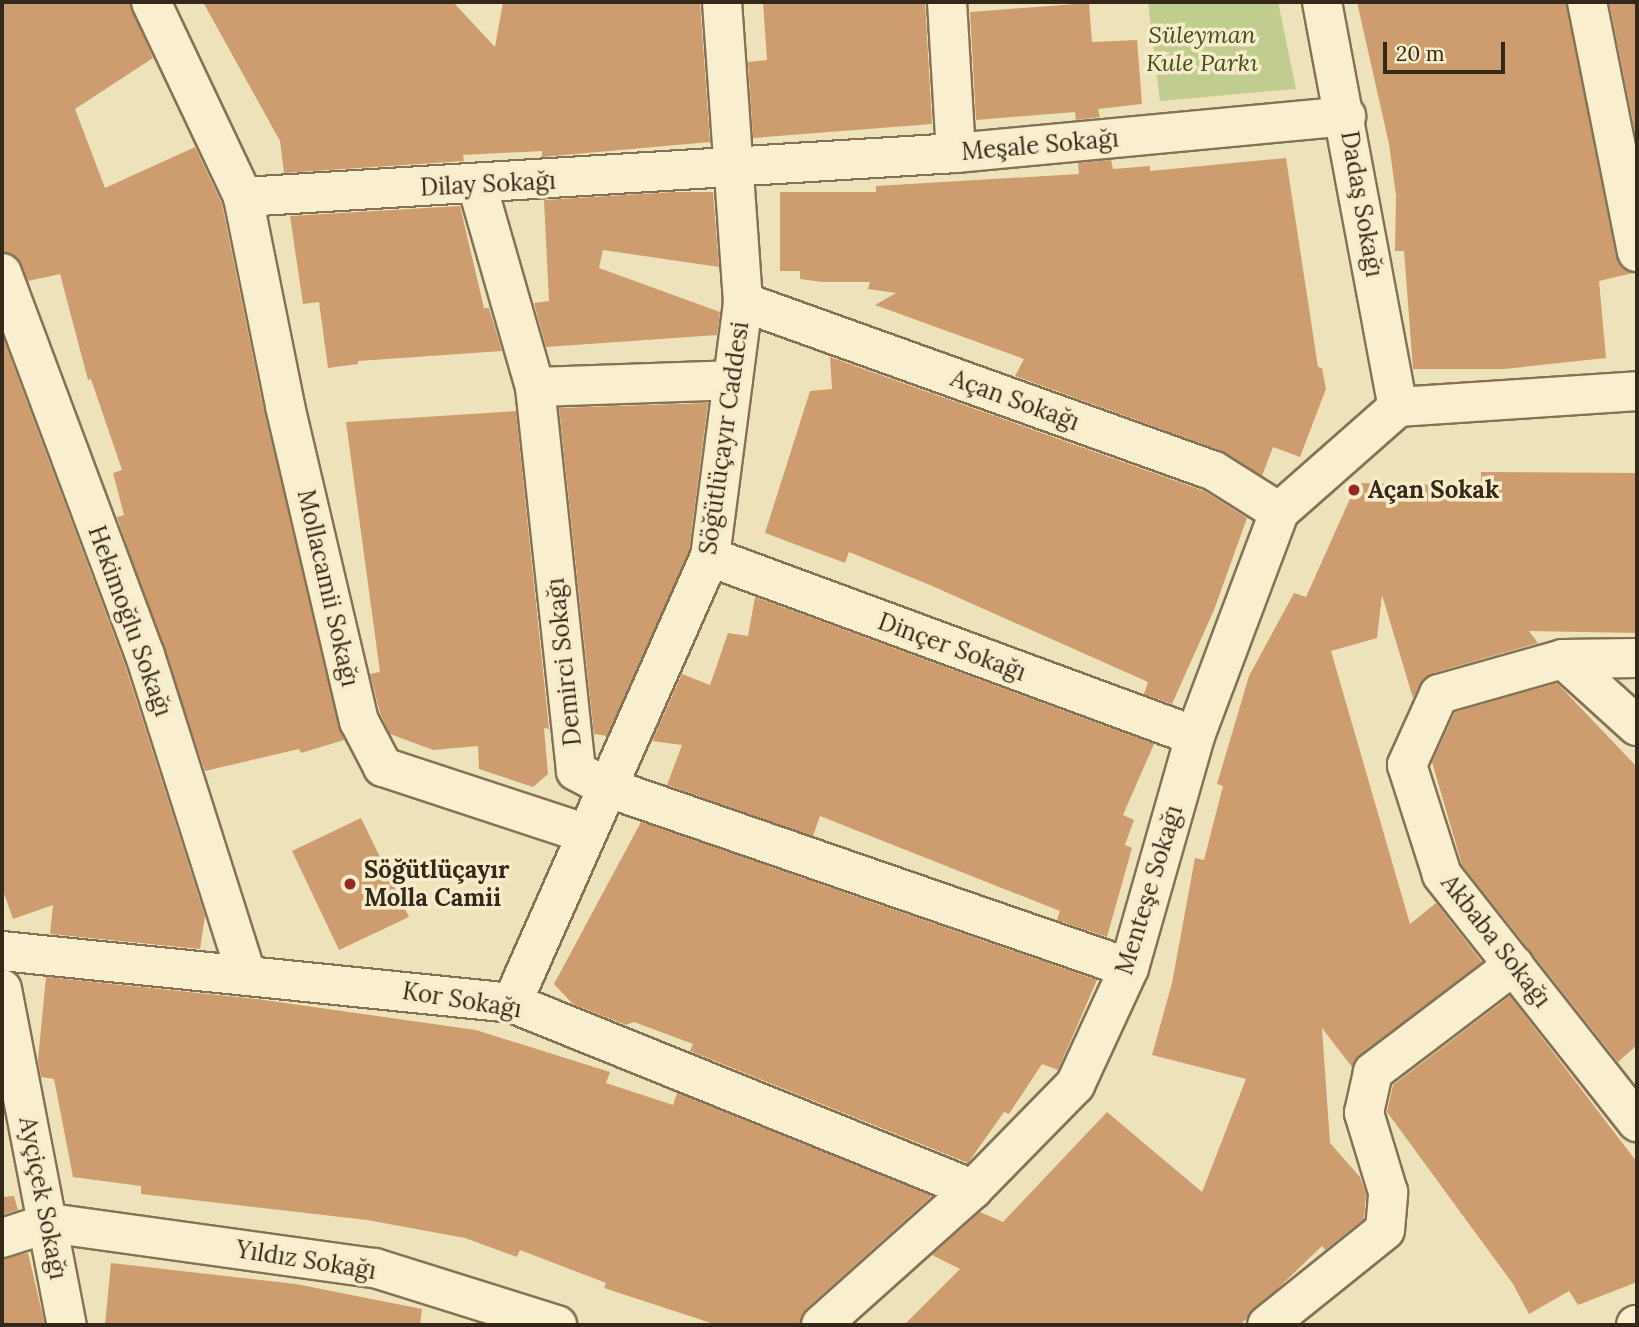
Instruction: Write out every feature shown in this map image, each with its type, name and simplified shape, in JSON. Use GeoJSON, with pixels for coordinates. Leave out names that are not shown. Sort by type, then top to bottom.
{"type":"FeatureCollection","features":[{"type":"Feature","properties":{"kind":"street","name":"Mollacamii Sokağı"},"geometry":{"type":"LineString","coordinates":[[151,2],[243,197],[285,406],[359,721],[383,767],[584,833]]}},
{"type":"Feature","properties":{"kind":"street","name":"Söğütlüçayır Caddesi"},"geometry":{"type":"LineString","coordinates":[[512,1003],[584,833],[710,557],[743,302],[722,2]]}},
{"type":"Feature","properties":{"kind":"street"},"geometry":{"type":"LineString","coordinates":[[947,2],[956,153]]}},
{"type":"Feature","properties":{"kind":"street","name":"Dadaş Sokağı"},"geometry":{"type":"LineString","coordinates":[[1322,2],[1346,116],[1398,407]]}},
{"type":"Feature","properties":{"kind":"street"},"geometry":{"type":"LineString","coordinates":[[1587,2],[1637,252]]}},
{"type":"Feature","properties":{"kind":"street","name":"Meşale Sokağı"},"geometry":{"type":"LineString","coordinates":[[732,168],[956,153],[1346,116]]}},
{"type":"Feature","properties":{"kind":"street","name":"Dilay Sokağı"},"geometry":{"type":"LineString","coordinates":[[243,197],[732,168]]}},
{"type":"Feature","properties":{"kind":"street","name":"Demirci Sokağı"},"geometry":{"type":"LineString","coordinates":[[477,185],[535,387],[576,771],[606,787],[1129,968]]}},
{"type":"Feature","properties":{"kind":"street","name":"Hekimoğlu Sokağı"},"geometry":{"type":"LineString","coordinates":[[2,273],[145,655],[246,974]]}},
{"type":"Feature","properties":{"kind":"street","name":"Açan Sokağı"},"geometry":{"type":"LineString","coordinates":[[743,302],[1214,471],[1279,512]]}},
{"type":"Feature","properties":{"kind":"street"},"geometry":{"type":"LineString","coordinates":[[535,387],[733,380]]}},
{"type":"Feature","properties":{"kind":"street"},"geometry":{"type":"LineString","coordinates":[[1398,407],[1438,401],[1637,391]]}},
{"type":"Feature","properties":{"kind":"street","name":"Menteşe Sokağı"},"geometry":{"type":"LineString","coordinates":[[821,1325],[973,1189],[1075,1084],[1129,968],[1195,736],[1279,512],[1398,407]]}},
{"type":"Feature","properties":{"kind":"street","name":"Dinçer Sokağı"},"geometry":{"type":"LineString","coordinates":[[710,557],[1195,736]]}},
{"type":"Feature","properties":{"kind":"street","name":"Akbaba Sokağı"},"geometry":{"type":"LineString","coordinates":[[1637,658],[1563,659],[1438,694],[1407,765],[1442,874],[1637,1122]]}},
{"type":"Feature","properties":{"kind":"street"},"geometry":{"type":"LineString","coordinates":[[1563,659],[1637,726]]}},
{"type":"Feature","properties":{"kind":"street","name":"Kor Sokağı"},"geometry":{"type":"LineString","coordinates":[[2,951],[512,1003],[973,1189]]}},
{"type":"Feature","properties":{"kind":"street"},"geometry":{"type":"LineString","coordinates":[[1267,1325],[1385,1230],[1388,1192],[1364,1113],[1373,1072],[1514,965]]}},
{"type":"Feature","properties":{"kind":"street","name":"Ayçiçek Sokağı"},"geometry":{"type":"LineString","coordinates":[[2,989],[67,1325]]}},
{"type":"Feature","properties":{"kind":"street"},"geometry":{"type":"LineString","coordinates":[[2,1238],[49,1223]]}},
{"type":"Feature","properties":{"kind":"street","name":"Yıldız Sokağı"},"geometry":{"type":"LineString","coordinates":[[49,1223],[375,1268],[558,1325]]}},
{"type":"Feature","properties":{"kind":"green space","name":"Süleyman Kule Parkı"},"geometry":{"type":"Polygon","coordinates":[[[1148,2],[1278,2],[1296,89],[1160,101],[1148,2]]]}},
{"type":"Feature","properties":{"kind":"building"},"geometry":{"type":"Polygon","coordinates":[[[2,2],[129,2],[153,58],[75,109],[105,188],[195,147],[222,204],[264,411],[344,740],[301,753],[299,749],[205,771],[117,517],[124,515],[113,473],[122,470],[91,379],[88,380],[60,274],[28,281],[16,257],[2,252],[2,2]]]}},
{"type":"Feature","properties":{"kind":"building"},"geometry":{"type":"Polygon","coordinates":[[[203,2],[453,2],[495,47],[503,2],[700,2],[710,142],[542,157],[542,151],[463,155],[464,161],[284,173],[280,141],[203,2]]]}},
{"type":"Feature","properties":{"kind":"building"},"geometry":{"type":"Polygon","coordinates":[[[763,2],[925,2],[932,124],[753,138],[748,62],[767,60],[763,2]]]}},
{"type":"Feature","properties":{"kind":"building"},"geometry":{"type":"Polygon","coordinates":[[[1357,2],[1566,2],[1616,256],[1621,267],[1633,273],[1599,281],[1606,358],[1504,369],[1413,369],[1404,251],[1395,251],[1396,195],[1389,144],[1357,2]]]}},
{"type":"Feature","properties":{"kind":"building"},"geometry":{"type":"Polygon","coordinates":[[[1609,2],[1637,2],[1637,142],[1609,2]]]}},
{"type":"Feature","properties":{"kind":"building"},"geometry":{"type":"Polygon","coordinates":[[[1089,3],[1092,42],[1137,40],[1142,104],[1098,109],[1100,117],[1076,120],[1075,112],[976,120],[970,12],[1089,3]]]}},
{"type":"Feature","properties":{"kind":"building"},"geometry":{"type":"Polygon","coordinates":[[[1286,158],[1318,367],[1322,368],[1326,389],[1300,457],[1273,447],[1262,476],[1222,451],[1015,376],[1024,359],[875,305],[896,293],[868,289],[870,282],[823,282],[800,279],[800,271],[780,271],[780,192],[876,192],[876,186],[1079,174],[1078,163],[1111,160],[1113,169],[1150,166],[1150,171],[1286,158]]]}},
{"type":"Feature","properties":{"kind":"building"},"geometry":{"type":"Polygon","coordinates":[[[713,192],[719,267],[603,250],[599,268],[720,312],[717,335],[546,347],[534,303],[549,301],[544,200],[713,192]]]}},
{"type":"Feature","properties":{"kind":"building"},"geometry":{"type":"Polygon","coordinates":[[[460,206],[484,308],[489,308],[502,351],[358,361],[358,364],[328,368],[319,302],[303,304],[290,216],[460,206]]]}},
{"type":"Feature","properties":{"kind":"building"},"geometry":{"type":"Polygon","coordinates":[[[2,335],[124,662],[205,916],[200,949],[50,934],[53,905],[13,919],[2,888],[2,335]]]}},
{"type":"Feature","properties":{"kind":"building"},"geometry":{"type":"Polygon","coordinates":[[[830,357],[1204,491],[1247,518],[1214,610],[1172,704],[1144,694],[1148,682],[930,585],[849,552],[845,563],[765,533],[810,391],[832,389],[830,357]]]}},
{"type":"Feature","properties":{"kind":"building"},"geometry":{"type":"Polygon","coordinates":[[[708,403],[689,551],[607,736],[594,734],[559,408],[708,403]]]}},
{"type":"Feature","properties":{"kind":"building"},"geometry":{"type":"Polygon","coordinates":[[[516,411],[549,729],[544,728],[548,774],[533,787],[479,769],[478,746],[433,750],[390,734],[380,713],[370,674],[380,672],[346,422],[516,411]]]}},
{"type":"Feature","properties":{"kind":"building"},"geometry":{"type":"Polygon","coordinates":[[[1481,472],[1637,473],[1637,633],[1529,631],[1538,643],[1433,673],[1424,678],[1413,698],[1382,595],[1377,638],[1331,651],[1410,924],[1436,903],[1482,962],[1360,1055],[1352,1067],[1322,1028],[1330,1143],[1360,1177],[1366,1194],[1364,1219],[1325,1250],[1322,1246],[1240,1325],[904,1325],[960,1269],[932,1255],[980,1212],[1003,1222],[1107,1112],[1202,1192],[1246,1079],[1152,1055],[1172,983],[1195,858],[1204,860],[1223,786],[1217,784],[1249,676],[1294,593],[1306,597],[1357,483],[1481,486],[1481,472]]]}},
{"type":"Feature","properties":{"kind":"building"},"geometry":{"type":"Polygon","coordinates":[[[755,597],[1154,744],[1123,815],[1134,820],[1125,845],[1132,848],[1107,937],[1057,920],[1060,911],[820,816],[813,836],[667,785],[682,745],[652,741],[682,674],[710,685],[728,633],[748,636],[755,597]]]}},
{"type":"Feature","properties":{"kind":"building"},"geometry":{"type":"Polygon","coordinates":[[[1557,683],[1637,767],[1637,1045],[1618,1062],[1462,865],[1432,762],[1455,712],[1557,683]]]}},
{"type":"Feature","properties":{"kind":"building","name":"Söğütlüçayır Molla Camii"},"geometry":{"type":"Polygon","coordinates":[[[361,818],[409,917],[339,950],[292,851],[361,818]]]}},
{"type":"Feature","properties":{"kind":"building"},"geometry":{"type":"Polygon","coordinates":[[[641,822],[1097,980],[1058,1070],[1042,1064],[1009,1114],[1004,1112],[968,1163],[690,1051],[693,1044],[634,1022],[626,1025],[573,1004],[554,984],[641,822]]]}},
{"type":"Feature","properties":{"kind":"building"},"geometry":{"type":"Polygon","coordinates":[[[46,977],[257,999],[476,1030],[610,1072],[606,1083],[673,1105],[677,1093],[932,1196],[806,1309],[800,1325],[717,1325],[604,1288],[606,1283],[520,1250],[517,1257],[465,1238],[367,1220],[141,1194],[141,1186],[73,1177],[54,1079],[41,1077],[38,1060],[46,977]]]}},
{"type":"Feature","properties":{"kind":"building"},"geometry":{"type":"Polygon","coordinates":[[[1510,996],[1637,1162],[1637,1282],[1578,1305],[1569,1291],[1529,1314],[1513,1284],[1387,1112],[1393,1085],[1510,996]]]}},
{"type":"Feature","properties":{"kind":"building"},"geometry":{"type":"Polygon","coordinates":[[[14,1196],[18,1210],[2,1215],[2,1197],[14,1196]]]}},
{"type":"Feature","properties":{"kind":"building"},"geometry":{"type":"Polygon","coordinates":[[[28,1253],[45,1325],[2,1325],[2,1259],[28,1253]]]}},
{"type":"Feature","properties":{"kind":"building"},"geometry":{"type":"Polygon","coordinates":[[[111,1263],[296,1284],[422,1309],[420,1325],[105,1325],[111,1263]]]}},
{"type":"Feature","properties":{"kind":"place","name":"Açan Sokak"},"geometry":{"type":"Point","coordinates":[1354,490]}},
{"type":"Feature","properties":{"kind":"place","name":"Söğütlüçayır Molla Camii"},"geometry":{"type":"Point","coordinates":[350,884]}}]}
